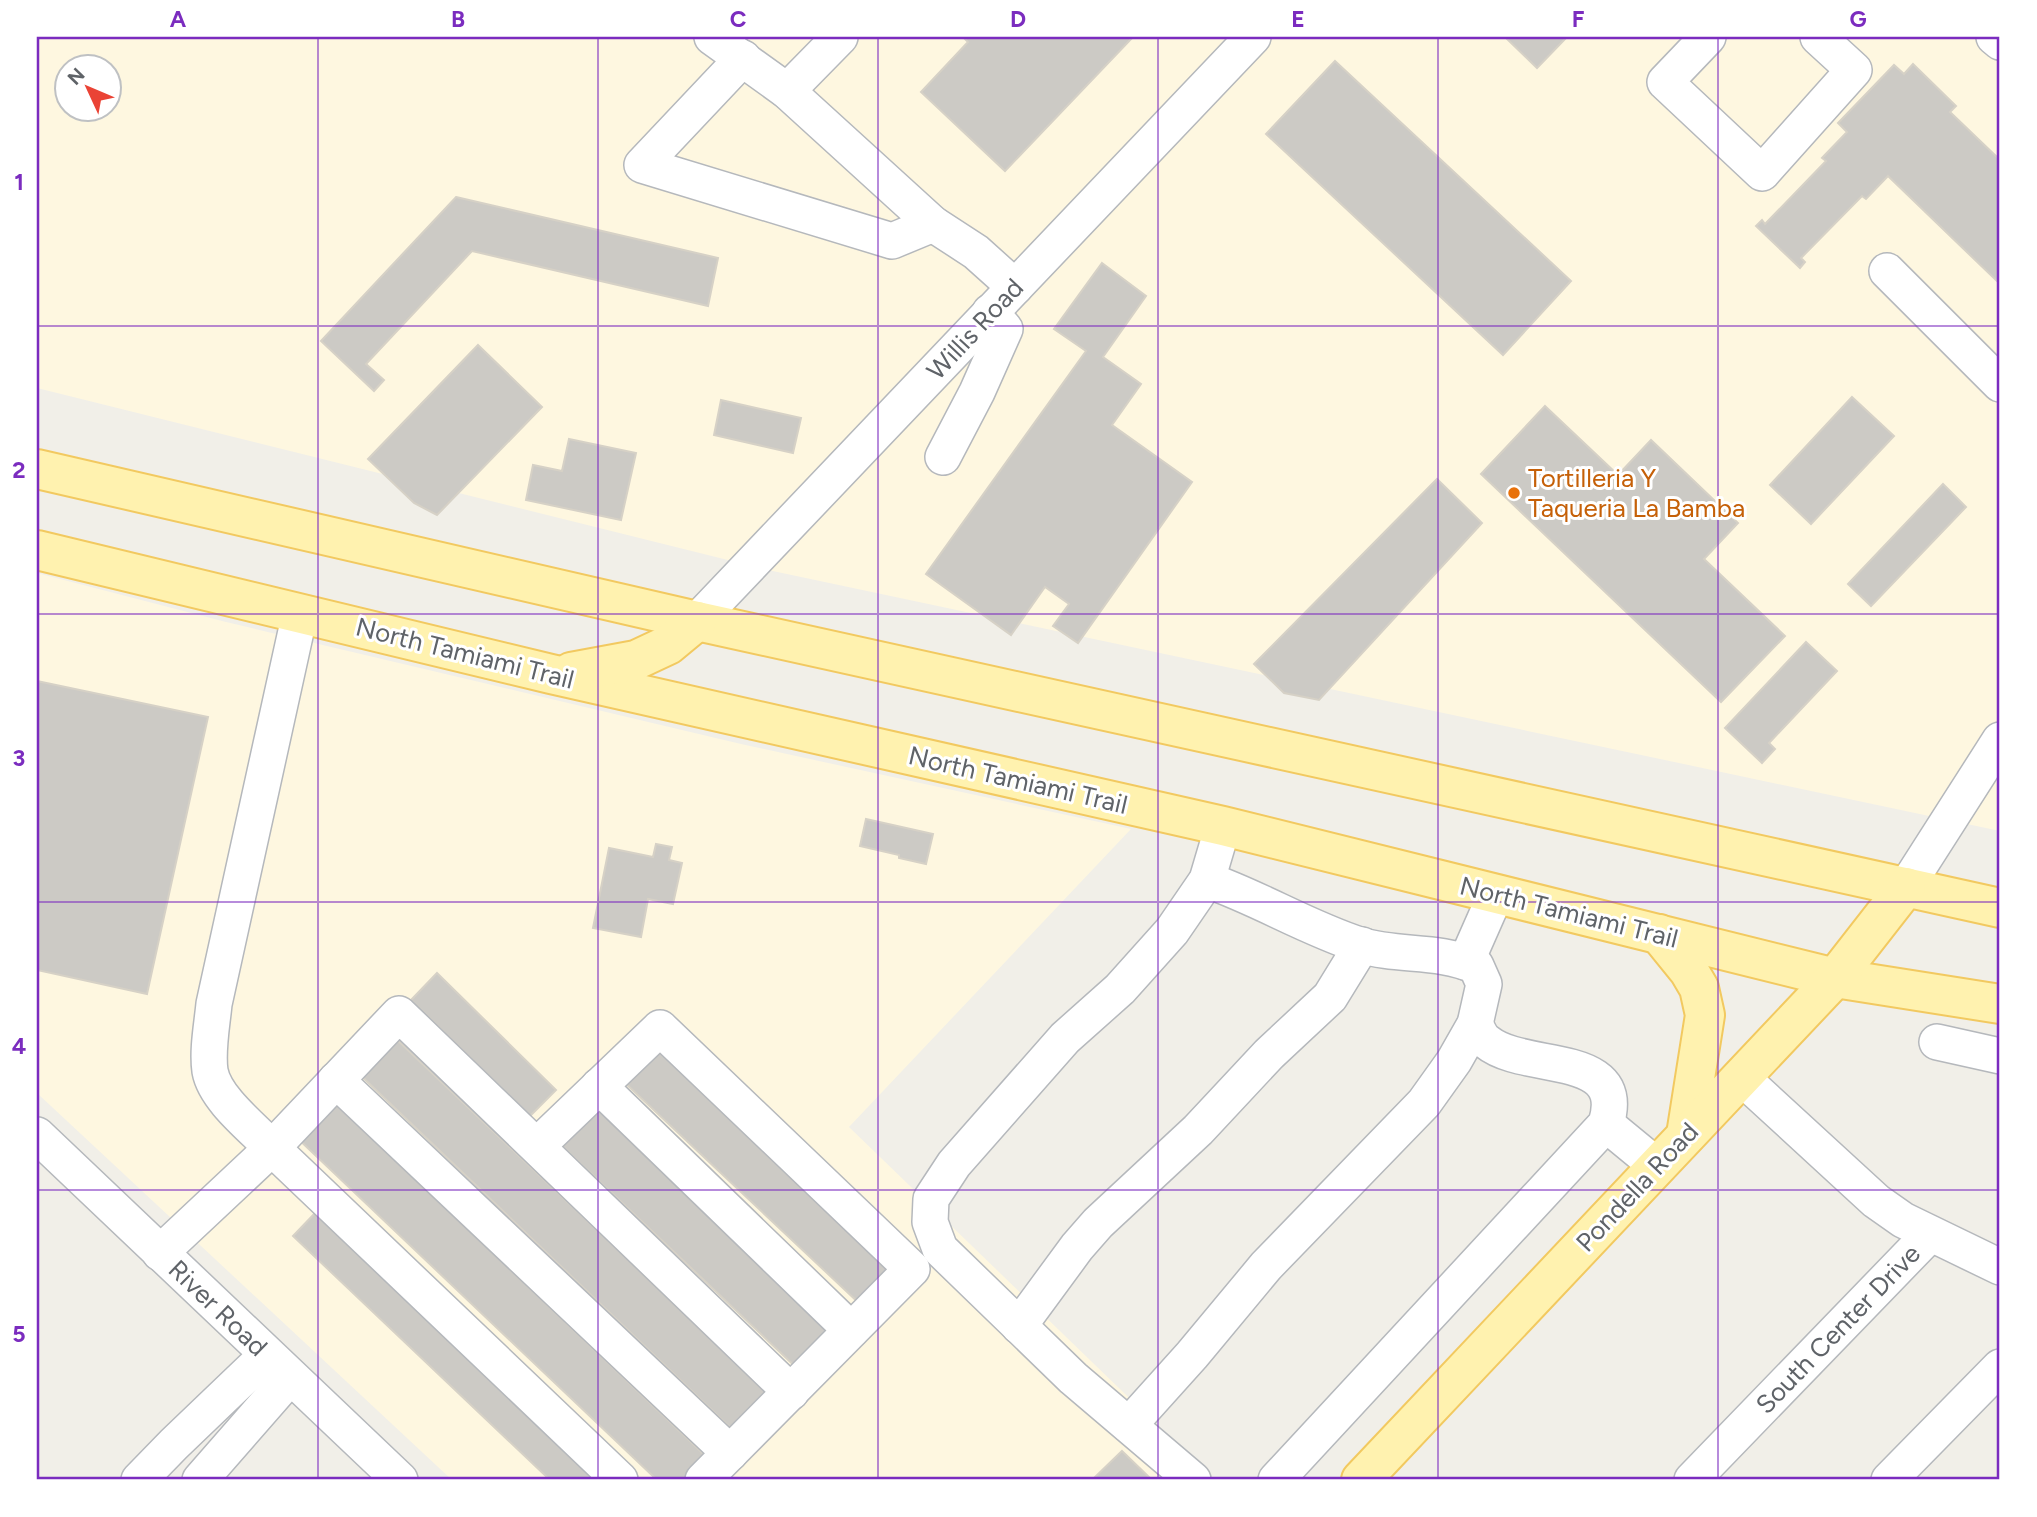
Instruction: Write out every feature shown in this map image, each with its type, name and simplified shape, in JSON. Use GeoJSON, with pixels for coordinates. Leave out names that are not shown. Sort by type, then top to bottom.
{"type":"FeatureCollection","features":[{"type":"Feature","properties":{"kind":"main road"},"geometry":{"type":"LineString","coordinates":[[37,469],[697,621],[2000,908]]}},
{"type":"Feature","properties":{"kind":"main road","name":"North Tamiami Trail"},"geometry":{"type":"LineString","coordinates":[[37,550],[551,674],[1223,826],[1835,978],[1999,1004]]}},
{"type":"Feature","properties":{"kind":"main road"},"geometry":{"type":"LineString","coordinates":[[551,674],[636,660],[668,645],[697,621]]}},
{"type":"Feature","properties":{"kind":"main road","name":"Pondella Road"},"geometry":{"type":"LineString","coordinates":[[1361,1480],[1835,978],[1906,887]]}},
{"type":"Feature","properties":{"kind":"main road"},"geometry":{"type":"LineString","coordinates":[[1659,934],[1699,988],[1705,1015],[1686,1135]]}},
{"type":"Feature","properties":{"kind":"street"},"geometry":{"type":"LineString","coordinates":[[712,37],[787,91],[933,224],[976,252],[1015,287]]}},
{"type":"Feature","properties":{"kind":"street"},"geometry":{"type":"LineString","coordinates":[[787,91],[840,37]]}},
{"type":"Feature","properties":{"kind":"street","name":"Willis Road"},"geometry":{"type":"LineString","coordinates":[[697,621],[1253,37]]}},
{"type":"Feature","properties":{"kind":"street"},"geometry":{"type":"LineString","coordinates":[[1708,37],[1665,82],[1762,173],[1854,70],[1818,37]]}},
{"type":"Feature","properties":{"kind":"street"},"geometry":{"type":"LineString","coordinates":[[1994,37],[2000,42]]}},
{"type":"Feature","properties":{"kind":"street"},"geometry":{"type":"LineString","coordinates":[[743,58],[642,165],[892,242],[933,224]]}},
{"type":"Feature","properties":{"kind":"street"},"geometry":{"type":"LineString","coordinates":[[1886,271],[2000,384]]}},
{"type":"Feature","properties":{"kind":"street"},"geometry":{"type":"LineString","coordinates":[[943,457],[977,392],[1005,329],[990,312]]}},
{"type":"Feature","properties":{"kind":"street"},"geometry":{"type":"LineString","coordinates":[[300,613],[214,1004],[210,1072],[223,1099],[272,1148],[620,1480]]}},
{"type":"Feature","properties":{"kind":"street"},"geometry":{"type":"LineString","coordinates":[[1906,887],[2000,740]]}},
{"type":"Feature","properties":{"kind":"street"},"geometry":{"type":"LineString","coordinates":[[1193,1480],[1073,1378],[940,1249],[930,1222],[931,1199],[954,1164],[1065,1038],[1119,989],[1172,931],[1207,880],[1223,826]]}},
{"type":"Feature","properties":{"kind":"street"},"geometry":{"type":"LineString","coordinates":[[1129,1425],[1266,1266],[1424,1103],[1454,1061],[1475,1024],[1484,984],[1476,966],[1454,957],[1362,945],[1238,890],[1207,880]]}},
{"type":"Feature","properties":{"kind":"street"},"geometry":{"type":"LineString","coordinates":[[1466,962],[1496,894]]}},
{"type":"Feature","properties":{"kind":"street"},"geometry":{"type":"LineString","coordinates":[[1019,1326],[1098,1223],[1198,1130],[1269,1054],[1330,997],[1362,945]]}},
{"type":"Feature","properties":{"kind":"street"},"geometry":{"type":"LineString","coordinates":[[1937,1042],[1994,1055],[1999,1004]]}},
{"type":"Feature","properties":{"kind":"street"},"geometry":{"type":"LineString","coordinates":[[160,1253],[272,1148],[399,1014],[791,1392]]}},
{"type":"Feature","properties":{"kind":"street"},"geometry":{"type":"LineString","coordinates":[[1276,1480],[1606,1124],[1611,1108],[1608,1088],[1597,1077],[1585,1070],[1500,1050],[1485,1041],[1475,1024]]}},
{"type":"Feature","properties":{"kind":"street"},"geometry":{"type":"LineString","coordinates":[[537,1146],[660,1028],[912,1269],[703,1480]]}},
{"type":"Feature","properties":{"kind":"street"},"geometry":{"type":"LineString","coordinates":[[1741,1077],[1876,1201],[1903,1220],[1930,1234]]}},
{"type":"Feature","properties":{"kind":"street"},"geometry":{"type":"LineString","coordinates":[[336,1080],[730,1453]]}},
{"type":"Feature","properties":{"kind":"street"},"geometry":{"type":"LineString","coordinates":[[599,1086],[851,1329]]}},
{"type":"Feature","properties":{"kind":"street"},"geometry":{"type":"LineString","coordinates":[[1606,1124],[1657,1166]]}},
{"type":"Feature","properties":{"kind":"street","name":"River Road"},"geometry":{"type":"LineString","coordinates":[[37,1135],[400,1480]]}},
{"type":"Feature","properties":{"kind":"street","name":"South Center Drive"},"geometry":{"type":"LineString","coordinates":[[1692,1480],[1930,1234],[2000,1267]]}},
{"type":"Feature","properties":{"kind":"street"},"geometry":{"type":"LineString","coordinates":[[139,1480],[174,1444],[279,1366]]}},
{"type":"Feature","properties":{"kind":"street"},"geometry":{"type":"LineString","coordinates":[[200,1480],[279,1366]]}},
{"type":"Feature","properties":{"kind":"street"},"geometry":{"type":"LineString","coordinates":[[1889,1480],[2000,1367]]}},
{"type":"Feature","properties":{"kind":"shaded area"},"geometry":{"type":"Polygon","coordinates":[[[37,37],[2000,37],[2000,831],[768,570],[37,388],[37,37]]]}},
{"type":"Feature","properties":{"kind":"shaded area"},"geometry":{"type":"Polygon","coordinates":[[[37,573],[226,622],[741,744],[1131,829],[849,1127],[1214,1480],[452,1480],[37,1093],[37,573]]]}},
{"type":"Feature","properties":{"kind":"building"},"geometry":{"type":"Polygon","coordinates":[[[963,37],[1133,37],[1005,171],[921,92],[968,42],[963,37]]]}},
{"type":"Feature","properties":{"kind":"building"},"geometry":{"type":"Polygon","coordinates":[[[1505,37],[1567,37],[1537,68],[1505,37]]]}},
{"type":"Feature","properties":{"kind":"building"},"geometry":{"type":"Polygon","coordinates":[[[1335,61],[1571,281],[1503,355],[1266,134],[1335,61]]]}},
{"type":"Feature","properties":{"kind":"building"},"geometry":{"type":"Polygon","coordinates":[[[1913,64],[1956,106],[1950,112],[2000,160],[2000,284],[1888,176],[1866,199],[1862,196],[1801,258],[1805,262],[1800,268],[1756,226],[1762,220],[1765,224],[1826,161],[1822,158],[1847,132],[1838,123],[1894,65],[1904,74],[1913,64]]]}},
{"type":"Feature","properties":{"kind":"building"},"geometry":{"type":"Polygon","coordinates":[[[456,197],[718,258],[708,306],[472,251],[366,364],[384,380],[374,391],[321,341],[456,197]]]}},
{"type":"Feature","properties":{"kind":"building"},"geometry":{"type":"Polygon","coordinates":[[[1102,263],[1146,296],[1103,357],[1141,384],[1112,425],[1192,482],[1078,643],[1053,626],[1069,604],[1045,587],[1011,635],[926,574],[1086,351],[1054,329],[1102,263]]]}},
{"type":"Feature","properties":{"kind":"building"},"geometry":{"type":"Polygon","coordinates":[[[478,345],[542,407],[437,515],[414,503],[368,459],[478,345]]]}},
{"type":"Feature","properties":{"kind":"building"},"geometry":{"type":"Polygon","coordinates":[[[1852,397],[1894,436],[1811,524],[1770,485],[1852,397]]]}},
{"type":"Feature","properties":{"kind":"building"},"geometry":{"type":"Polygon","coordinates":[[[721,400],[801,418],[793,453],[714,435],[721,400]]]}},
{"type":"Feature","properties":{"kind":"building"},"geometry":{"type":"Polygon","coordinates":[[[1545,406],[1618,475],[1651,440],[1738,523],[1704,559],[1785,636],[1721,702],[1481,474],[1545,406]]]}},
{"type":"Feature","properties":{"kind":"building"},"geometry":{"type":"Polygon","coordinates":[[[569,439],[636,453],[621,520],[526,500],[533,465],[562,471],[569,439]]]}},
{"type":"Feature","properties":{"kind":"building"},"geometry":{"type":"Polygon","coordinates":[[[1437,479],[1482,523],[1319,700],[1284,693],[1254,664],[1437,479]]]}},
{"type":"Feature","properties":{"kind":"building"},"geometry":{"type":"Polygon","coordinates":[[[1943,484],[1966,507],[1871,606],[1848,584],[1943,484]]]}},
{"type":"Feature","properties":{"kind":"building"},"geometry":{"type":"Polygon","coordinates":[[[1806,642],[1837,671],[1769,743],[1775,749],[1762,763],[1725,728],[1806,642]]]}},
{"type":"Feature","properties":{"kind":"building"},"geometry":{"type":"Polygon","coordinates":[[[37,681],[208,717],[147,994],[37,970],[37,681]]]}},
{"type":"Feature","properties":{"kind":"building"},"geometry":{"type":"Polygon","coordinates":[[[866,819],[933,834],[926,864],[860,846],[866,819]]]}},
{"type":"Feature","properties":{"kind":"building"},"geometry":{"type":"Polygon","coordinates":[[[656,844],[672,847],[669,860],[682,863],[673,904],[648,899],[641,937],[593,928],[609,848],[653,857],[656,844]]]}},
{"type":"Feature","properties":{"kind":"building"},"geometry":{"type":"Polygon","coordinates":[[[437,973],[556,1090],[530,1116],[411,1000],[437,973]]]}},
{"type":"Feature","properties":{"kind":"building"},"geometry":{"type":"Polygon","coordinates":[[[391,1034],[773,1398],[738,1435],[356,1071],[391,1034]]]}},
{"type":"Feature","properties":{"kind":"building"},"geometry":{"type":"Polygon","coordinates":[[[658,1044],[896,1268],[861,1305],[623,1081],[658,1044]]]}},
{"type":"Feature","properties":{"kind":"building"},"geometry":{"type":"Polygon","coordinates":[[[330,1098],[712,1462],[695,1480],[657,1480],[294,1135],[330,1098]]]}},
{"type":"Feature","properties":{"kind":"building"},"geometry":{"type":"Polygon","coordinates":[[[598,1109],[836,1334],[800,1371],[562,1146],[598,1109]]]}},
{"type":"Feature","properties":{"kind":"building"},"geometry":{"type":"Polygon","coordinates":[[[318,1210],[602,1480],[550,1480],[293,1236],[318,1210]]]}},
{"type":"Feature","properties":{"kind":"building"},"geometry":{"type":"Polygon","coordinates":[[[1122,1451],[1152,1480],[1092,1480],[1122,1451]]]}},
{"type":"Feature","properties":{"kind":"place","name":"Tortilleria Y Taqueria La Bamba"},"geometry":{"type":"Point","coordinates":[1514,493]}}]}
